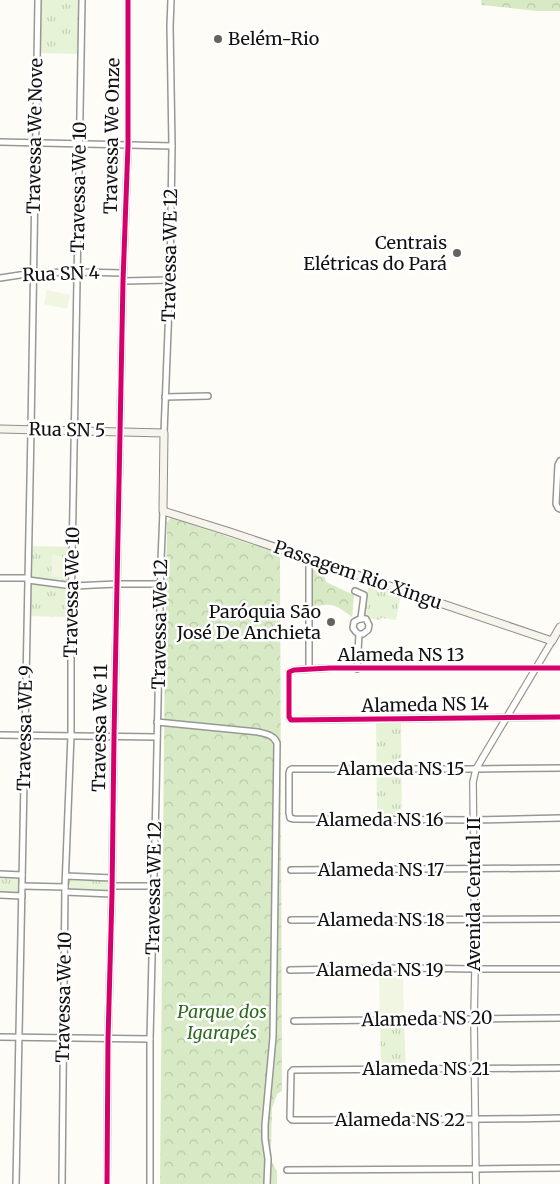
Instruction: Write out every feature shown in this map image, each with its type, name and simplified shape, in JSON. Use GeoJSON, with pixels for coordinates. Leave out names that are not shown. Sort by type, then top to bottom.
{"type":"FeatureCollection","features":[{"type":"Feature","properties":{"kind":"main road","name":"Rua SN 5"},"geometry":{"type":"LineString","coordinates":[[0,429],[164,433]]}},
{"type":"Feature","properties":{"kind":"main road","name":"Travessa WE 12"},"geometry":{"type":"LineString","coordinates":[[163,511],[164,433]]}},
{"type":"Feature","properties":{"kind":"main road","name":"Passagem Rio Xingu"},"geometry":{"type":"LineString","coordinates":[[163,511],[552,641]]}},
{"type":"Feature","properties":{"kind":"main road","name":"Avenida Central II"},"geometry":{"type":"LineString","coordinates":[[552,641],[560,627]]}},
{"type":"Feature","properties":{"kind":"street","name":"Travessa We Nove"},"geometry":{"type":"LineString","coordinates":[[33,273],[38,0]]}},
{"type":"Feature","properties":{"kind":"street","name":"Travessa We 10"},"geometry":{"type":"LineString","coordinates":[[62,1184],[65,890],[71,735],[82,0]]}},
{"type":"Feature","properties":{"kind":"street","name":"Travessa We Onze"},"geometry":{"type":"LineString","coordinates":[[123,273],[128,145],[128,0]]}},
{"type":"Feature","properties":{"kind":"street","name":"Travessa WE 12"},"geometry":{"type":"LineString","coordinates":[[164,433],[170,280],[172,146],[171,0]]}},
{"type":"Feature","properties":{"kind":"street"},"geometry":{"type":"LineString","coordinates":[[0,142],[172,146]]}},
{"type":"Feature","properties":{"kind":"street","name":"Rua SN 4"},"geometry":{"type":"LineString","coordinates":[[0,278],[33,273],[123,273]]}},
{"type":"Feature","properties":{"kind":"street","name":"Travessa WE 9"},"geometry":{"type":"LineString","coordinates":[[16,1184],[33,273]]}},
{"type":"Feature","properties":{"kind":"street","name":"Travessa We 11"},"geometry":{"type":"LineString","coordinates":[[107,1184],[108,1039],[123,273]]}},
{"type":"Feature","properties":{"kind":"street","name":"Rua SN 4"},"geometry":{"type":"LineString","coordinates":[[122,281],[170,280]]}},
{"type":"Feature","properties":{"kind":"street"},"geometry":{"type":"LineString","coordinates":[[165,398],[208,396]]}},
{"type":"Feature","properties":{"kind":"street"},"geometry":{"type":"LineString","coordinates":[[558,508],[558,467],[560,461]]}},
{"type":"Feature","properties":{"kind":"street","name":"Travessa We 12"},"geometry":{"type":"LineString","coordinates":[[157,736],[163,511]]}},
{"type":"Feature","properties":{"kind":"street"},"geometry":{"type":"LineString","coordinates":[[309,559],[310,669]]}},
{"type":"Feature","properties":{"kind":"street"},"geometry":{"type":"LineString","coordinates":[[0,578],[28,579],[73,586],[161,584]]}},
{"type":"Feature","properties":{"kind":"street"},"geometry":{"type":"LineString","coordinates":[[355,591],[364,595],[362,618]]}},
{"type":"Feature","properties":{"kind":"street"},"geometry":{"type":"LineString","coordinates":[[359,634],[351,624],[362,618]]}},
{"type":"Feature","properties":{"kind":"street"},"geometry":{"type":"LineString","coordinates":[[359,634],[365,633],[369,625],[362,618]]}},
{"type":"Feature","properties":{"kind":"street"},"geometry":{"type":"LineString","coordinates":[[357,668],[359,634]]}},
{"type":"Feature","properties":{"kind":"street","name":"Avenida Central II"},"geometry":{"type":"LineString","coordinates":[[476,1184],[473,782],[476,769],[552,641]]}},
{"type":"Feature","properties":{"kind":"street","name":"Alameda NS 13"},"geometry":{"type":"LineString","coordinates":[[290,719],[289,673],[294,670],[357,668],[560,668]]}},
{"type":"Feature","properties":{"kind":"street","name":"Alameda NS 14"},"geometry":{"type":"LineString","coordinates":[[290,719],[560,717]]}},
{"type":"Feature","properties":{"kind":"street"},"geometry":{"type":"LineString","coordinates":[[157,722],[258,732],[271,736],[277,743],[273,1037],[265,1125],[268,1159],[267,1184]]}},
{"type":"Feature","properties":{"kind":"street"},"geometry":{"type":"LineString","coordinates":[[0,735],[157,736]]}},
{"type":"Feature","properties":{"kind":"street","name":"Travessa WE 12"},"geometry":{"type":"LineString","coordinates":[[150,1039],[157,736]]}},
{"type":"Feature","properties":{"kind":"street","name":"Alameda NS 15"},"geometry":{"type":"LineString","coordinates":[[290,818],[289,774],[291,770],[560,768]]}},
{"type":"Feature","properties":{"kind":"street","name":"Alameda NS 16"},"geometry":{"type":"LineString","coordinates":[[290,818],[474,820],[560,818]]}},
{"type":"Feature","properties":{"kind":"street","name":"Alameda NS 17"},"geometry":{"type":"LineString","coordinates":[[291,870],[560,868]]}},
{"type":"Feature","properties":{"kind":"street"},"geometry":{"type":"LineString","coordinates":[[0,874],[22,874]]}},
{"type":"Feature","properties":{"kind":"street"},"geometry":{"type":"LineString","coordinates":[[66,876],[112,878]]}},
{"type":"Feature","properties":{"kind":"street"},"geometry":{"type":"LineString","coordinates":[[22,886],[112,894]]}},
{"type":"Feature","properties":{"kind":"street"},"geometry":{"type":"LineString","coordinates":[[112,886],[154,886]]}},
{"type":"Feature","properties":{"kind":"street"},"geometry":{"type":"LineString","coordinates":[[0,895],[22,896]]}},
{"type":"Feature","properties":{"kind":"street","name":"Alameda NS 18"},"geometry":{"type":"LineString","coordinates":[[292,920],[560,919]]}},
{"type":"Feature","properties":{"kind":"street","name":"Alameda NS 19"},"geometry":{"type":"LineString","coordinates":[[290,970],[560,968]]}},
{"type":"Feature","properties":{"kind":"street","name":"Alameda NS 20"},"geometry":{"type":"LineString","coordinates":[[294,1021],[560,1018]]}},
{"type":"Feature","properties":{"kind":"street"},"geometry":{"type":"LineString","coordinates":[[0,1037],[150,1039],[150,1184]]}},
{"type":"Feature","properties":{"kind":"street","name":"Alameda NS 21"},"geometry":{"type":"LineString","coordinates":[[293,1070],[560,1068]]}},
{"type":"Feature","properties":{"kind":"street","name":"Alameda NS 22"},"geometry":{"type":"LineString","coordinates":[[293,1070],[290,1072],[289,1108],[292,1120],[560,1118]]}},
{"type":"Feature","properties":{"kind":"street"},"geometry":{"type":"LineString","coordinates":[[288,1170],[560,1168]]}},
{"type":"Feature","properties":{"kind":"green space"},"geometry":{"type":"Polygon","coordinates":[[[39,0],[81,0],[80,54],[38,53],[39,0]]]}},
{"type":"Feature","properties":{"kind":"green space"},"geometry":{"type":"Polygon","coordinates":[[[481,0],[560,0],[560,11],[537,11],[482,5],[481,0]]]}},
{"type":"Feature","properties":{"kind":"green space"},"geometry":{"type":"Polygon","coordinates":[[[47,290],[70,295],[67,309],[44,304],[47,290]]]}},
{"type":"Feature","properties":{"kind":"green space","name":"Parque dos Igarapés"},"geometry":{"type":"Polygon","coordinates":[[[171,518],[277,553],[280,557],[282,1091],[277,1094],[272,1108],[271,1148],[272,1162],[277,1171],[277,1184],[160,1184],[167,522],[171,518]]]}},
{"type":"Feature","properties":{"kind":"green space"},"geometry":{"type":"Polygon","coordinates":[[[28,546],[72,547],[71,617],[26,616],[28,546]]]}},
{"type":"Feature","properties":{"kind":"green space"},"geometry":{"type":"Polygon","coordinates":[[[52,555],[62,556],[61,577],[51,576],[52,555]]]}},
{"type":"Feature","properties":{"kind":"green space"},"geometry":{"type":"Polygon","coordinates":[[[311,569],[323,572],[326,582],[354,595],[352,617],[333,605],[310,608],[311,569]]]}},
{"type":"Feature","properties":{"kind":"green space"},"geometry":{"type":"Polygon","coordinates":[[[369,583],[401,594],[396,620],[381,618],[380,620],[368,618],[364,615],[369,583]]]}},
{"type":"Feature","properties":{"kind":"green space"},"geometry":{"type":"Polygon","coordinates":[[[366,649],[391,650],[389,661],[366,661],[366,649]]]}},
{"type":"Feature","properties":{"kind":"green space"},"geometry":{"type":"Polygon","coordinates":[[[376,719],[401,719],[402,819],[377,818],[376,719]]]}},
{"type":"Feature","properties":{"kind":"green space"},"geometry":{"type":"Polygon","coordinates":[[[0,878],[20,878],[19,893],[0,893],[0,878]]]}},
{"type":"Feature","properties":{"kind":"green space"},"geometry":{"type":"Polygon","coordinates":[[[68,878],[109,880],[109,892],[67,890],[68,878]]]}},
{"type":"Feature","properties":{"kind":"green space"},"geometry":{"type":"Polygon","coordinates":[[[403,969],[404,1020],[380,1020],[379,970],[403,969]]]}},
{"type":"Feature","properties":{"kind":"green space"},"geometry":{"type":"Polygon","coordinates":[[[380,1020],[404,1020],[406,1071],[381,1070],[380,1020]]]}},
{"type":"Feature","properties":{"kind":"cycle path"},"geometry":{"type":"LineString","coordinates":[[107,1184],[108,1039],[123,281],[128,145],[128,0]]}},
{"type":"Feature","properties":{"kind":"cycle path"},"geometry":{"type":"LineString","coordinates":[[560,668],[330,668],[294,670],[289,672],[289,717],[291,720],[560,717]]}},
{"type":"Feature","properties":{"kind":"place","name":"Belém-Rio"},"geometry":{"type":"Point","coordinates":[218,39]}},
{"type":"Feature","properties":{"kind":"place","name":"Centrais Elétricas do Pará"},"geometry":{"type":"Point","coordinates":[457,253]}},
{"type":"Feature","properties":{"kind":"place","name":"Paróquia São José De Anchieta"},"geometry":{"type":"Point","coordinates":[331,622]}}]}
